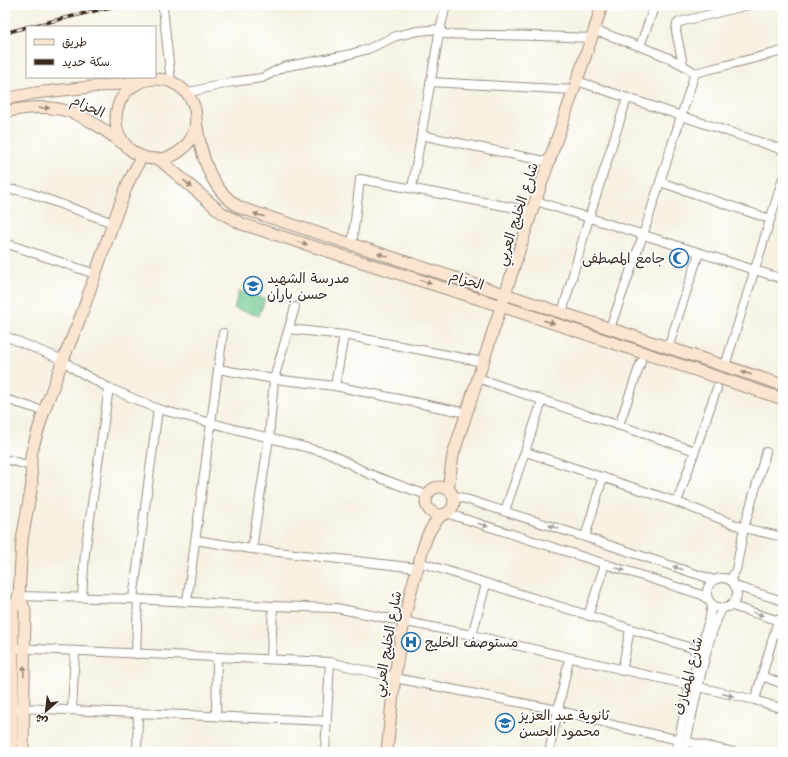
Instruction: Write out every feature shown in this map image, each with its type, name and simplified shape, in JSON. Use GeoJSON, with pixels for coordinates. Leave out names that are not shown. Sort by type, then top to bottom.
{"type":"FeatureCollection","features":[{"type":"Feature","properties":{"kind":"main road","name":"شارع الخليج العربي"},"geometry":{"type":"LineString","coordinates":[[424,542],[428,508],[426,504],[431,491],[448,466],[453,455],[534,206],[576,86],[602,5]]}},
{"type":"Feature","properties":{"kind":"main road"},"geometry":{"type":"LineString","coordinates":[[5,99],[35,93],[140,82],[155,79],[171,82],[186,93],[194,106],[199,142],[205,162],[223,196],[231,203],[252,212],[352,245],[783,385]]}},
{"type":"Feature","properties":{"kind":"main road"},"geometry":{"type":"LineString","coordinates":[[140,82],[125,93],[120,100],[116,113],[116,127],[119,136],[130,149],[142,156],[159,159],[173,155],[184,147],[192,135],[196,121]]}},
{"type":"Feature","properties":{"kind":"main road","name":"الحزام"},"geometry":{"type":"LineString","coordinates":[[5,112],[20,109],[41,108],[55,108],[70,112],[97,125],[130,149]]}},
{"type":"Feature","properties":{"kind":"main road"},"geometry":{"type":"LineString","coordinates":[[12,752],[13,608],[19,596],[22,540],[32,484],[32,451],[44,411],[81,316],[113,223],[128,183],[142,156]]}},
{"type":"Feature","properties":{"kind":"main road","name":"الحزام"},"geometry":{"type":"LineString","coordinates":[[159,159],[222,213],[242,224],[501,306],[783,399]]}},
{"type":"Feature","properties":{"kind":"main road","name":"شارع الخليج العربي"},"geometry":{"type":"LineString","coordinates":[[387,752],[394,678],[404,621],[428,531],[434,522],[453,506],[450,492],[453,455]]}},
{"type":"Feature","properties":{"kind":"main road"},"geometry":{"type":"LineString","coordinates":[[431,491],[444,487],[450,492]]}},
{"type":"Feature","properties":{"kind":"main road"},"geometry":{"type":"LineString","coordinates":[[428,508],[432,512],[444,514]]}},
{"type":"Feature","properties":{"kind":"main road"},"geometry":{"type":"LineString","coordinates":[[19,596],[25,610],[24,752]]}},
{"type":"Feature","properties":{"kind":"street"},"geometry":{"type":"LineString","coordinates":[[412,188],[430,82],[446,5]]}},
{"type":"Feature","properties":{"kind":"street"},"geometry":{"type":"LineString","coordinates":[[640,46],[655,5]]}},
{"type":"Feature","properties":{"kind":"street"},"geometry":{"type":"LineString","coordinates":[[683,65],[676,31],[677,24],[679,22],[749,5]]}},
{"type":"Feature","properties":{"kind":"street"},"geometry":{"type":"LineString","coordinates":[[164,8],[171,82]]}},
{"type":"Feature","properties":{"kind":"street"},"geometry":{"type":"LineString","coordinates":[[186,93],[232,82],[262,78],[283,67],[347,55],[368,49],[396,36],[418,31],[540,36],[593,35],[605,33],[640,46],[683,65],[695,73],[783,51]]}},
{"type":"Feature","properties":{"kind":"street"},"geometry":{"type":"LineString","coordinates":[[610,328],[660,182],[695,73]]}},
{"type":"Feature","properties":{"kind":"street"},"geometry":{"type":"LineString","coordinates":[[430,82],[576,86],[627,98],[783,150]]}},
{"type":"Feature","properties":{"kind":"street"},"geometry":{"type":"LineString","coordinates":[[562,312],[589,218],[627,98]]}},
{"type":"Feature","properties":{"kind":"street"},"geometry":{"type":"LineString","coordinates":[[421,135],[550,162]]}},
{"type":"Feature","properties":{"kind":"street"},"geometry":{"type":"LineString","coordinates":[[725,366],[783,178]]}},
{"type":"Feature","properties":{"kind":"street"},"geometry":{"type":"LineString","coordinates":[[352,245],[360,179],[534,206],[589,218],[783,279]]}},
{"type":"Feature","properties":{"kind":"street"},"geometry":{"type":"LineString","coordinates":[[660,182],[770,219]]}},
{"type":"Feature","properties":{"kind":"street"},"geometry":{"type":"LineString","coordinates":[[5,190],[17,190],[30,193],[113,223]]}},
{"type":"Feature","properties":{"kind":"street"},"geometry":{"type":"LineString","coordinates":[[5,243],[95,274]]}},
{"type":"Feature","properties":{"kind":"street"},"geometry":{"type":"LineString","coordinates":[[668,348],[700,253]]}},
{"type":"Feature","properties":{"kind":"street"},"geometry":{"type":"LineString","coordinates":[[252,549],[269,438],[274,379],[295,307]]}},
{"type":"Feature","properties":{"kind":"street"},"geometry":{"type":"LineString","coordinates":[[289,330],[344,335],[483,362]]}},
{"type":"Feature","properties":{"kind":"street"},"geometry":{"type":"LineString","coordinates":[[187,602],[223,333]]}},
{"type":"Feature","properties":{"kind":"street"},"geometry":{"type":"LineString","coordinates":[[335,386],[344,335]]}},
{"type":"Feature","properties":{"kind":"street"},"geometry":{"type":"LineString","coordinates":[[5,336],[63,360],[76,370],[109,388],[158,409],[331,454],[367,473],[407,488],[431,491]]}},
{"type":"Feature","properties":{"kind":"street"},"geometry":{"type":"LineString","coordinates":[[619,425],[641,362]]}},
{"type":"Feature","properties":{"kind":"street"},"geometry":{"type":"LineString","coordinates":[[218,369],[274,379],[335,386],[466,413]]}},
{"type":"Feature","properties":{"kind":"street"},"geometry":{"type":"LineString","coordinates":[[478,378],[542,401],[695,451]]}},
{"type":"Feature","properties":{"kind":"street"},"geometry":{"type":"LineString","coordinates":[[82,597],[85,552],[109,388]]}},
{"type":"Feature","properties":{"kind":"street"},"geometry":{"type":"LineString","coordinates":[[677,502],[717,388]]}},
{"type":"Feature","properties":{"kind":"street"},"geometry":{"type":"LineString","coordinates":[[5,399],[44,411]]}},
{"type":"Feature","properties":{"kind":"street"},"geometry":{"type":"LineString","coordinates":[[506,511],[542,401]]}},
{"type":"Feature","properties":{"kind":"street"},"geometry":{"type":"LineString","coordinates":[[136,654],[136,599],[158,409]]}},
{"type":"Feature","properties":{"kind":"street"},"geometry":{"type":"LineString","coordinates":[[526,452],[677,502],[744,528],[783,537]]}},
{"type":"Feature","properties":{"kind":"street"},"geometry":{"type":"LineString","coordinates":[[732,606],[737,598],[733,583],[744,528],[766,452]]}},
{"type":"Feature","properties":{"kind":"street"},"geometry":{"type":"LineString","coordinates":[[5,459],[31,466]]}},
{"type":"Feature","properties":{"kind":"street"},"geometry":{"type":"LineString","coordinates":[[585,537],[603,477]]}},
{"type":"Feature","properties":{"kind":"street"},"geometry":{"type":"LineString","coordinates":[[450,492],[714,580],[722,578],[783,601]]}},
{"type":"Feature","properties":{"kind":"street"},"geometry":{"type":"LineString","coordinates":[[444,514],[702,595],[717,608],[722,609],[732,606],[780,621],[755,700]]}},
{"type":"Feature","properties":{"kind":"street"},"geometry":{"type":"LineString","coordinates":[[195,540],[252,549],[418,565],[486,584],[701,651]]}},
{"type":"Feature","properties":{"kind":"street"},"geometry":{"type":"LineString","coordinates":[[588,616],[605,564]]}},
{"type":"Feature","properties":{"kind":"street"},"geometry":{"type":"LineString","coordinates":[[684,752],[683,741],[701,651],[710,616],[710,602],[707,591],[714,580]]}},
{"type":"Feature","properties":{"kind":"street"},"geometry":{"type":"LineString","coordinates":[[472,636],[486,584]]}},
{"type":"Feature","properties":{"kind":"street"},"geometry":{"type":"LineString","coordinates":[[19,596],[136,599],[336,608],[472,636],[755,700],[783,709]]}},
{"type":"Feature","properties":{"kind":"street"},"geometry":{"type":"LineString","coordinates":[[271,660],[273,606]]}},
{"type":"Feature","properties":{"kind":"street","name":"شارع المصارف"},"geometry":{"type":"LineString","coordinates":[[694,687],[718,616],[722,609]]}},
{"type":"Feature","properties":{"kind":"street"},"geometry":{"type":"LineString","coordinates":[[622,671],[630,629]]}},
{"type":"Feature","properties":{"kind":"street"},"geometry":{"type":"LineString","coordinates":[[12,648],[330,662],[394,678],[558,710],[621,727],[733,752]]}},
{"type":"Feature","properties":{"kind":"street"},"geometry":{"type":"LineString","coordinates":[[72,710],[75,651]]}},
{"type":"Feature","properties":{"kind":"street"},"geometry":{"type":"LineString","coordinates":[[216,716],[217,658]]}},
{"type":"Feature","properties":{"kind":"street"},"geometry":{"type":"LineString","coordinates":[[549,752],[570,659]]}},
{"type":"Feature","properties":{"kind":"street"},"geometry":{"type":"LineString","coordinates":[[326,752],[330,662]]}},
{"type":"Feature","properties":{"kind":"street"},"geometry":{"type":"LineString","coordinates":[[762,676],[783,684]]}},
{"type":"Feature","properties":{"kind":"street"},"geometry":{"type":"LineString","coordinates":[[12,707],[327,721]]}},
{"type":"Feature","properties":{"kind":"street"},"geometry":{"type":"LineString","coordinates":[[137,752],[138,713]]}},
{"type":"Feature","properties":{"kind":"street"},"geometry":{"type":"LineString","coordinates":[[676,752],[683,741]]}},
{"type":"Feature","properties":{"kind":"green space"},"geometry":{"type":"Polygon","coordinates":[[[239,291],[265,299],[259,316],[234,308],[239,291]]]}},
{"type":"Feature","properties":{"kind":"railway"},"geometry":{"type":"LineString","coordinates":[[32,26],[119,5]]}},
{"type":"Feature","properties":{"kind":"railway"},"geometry":{"type":"LineString","coordinates":[[5,33],[26,27]]}},
{"type":"Feature","properties":{"kind":"place","name":"جامع المصطفى"},"geometry":{"type":"Point","coordinates":[679,258]}},
{"type":"Feature","properties":{"kind":"place","name":"مدرسة الشهيد حسن باران"},"geometry":{"type":"Point","coordinates":[253,286]}},
{"type":"Feature","properties":{"kind":"place","name":"مستوصف الخليج"},"geometry":{"type":"Point","coordinates":[411,642]}},
{"type":"Feature","properties":{"kind":"place","name":"ثانوية عبد العزيز محمود الحسن"},"geometry":{"type":"Point","coordinates":[505,723]}}]}
